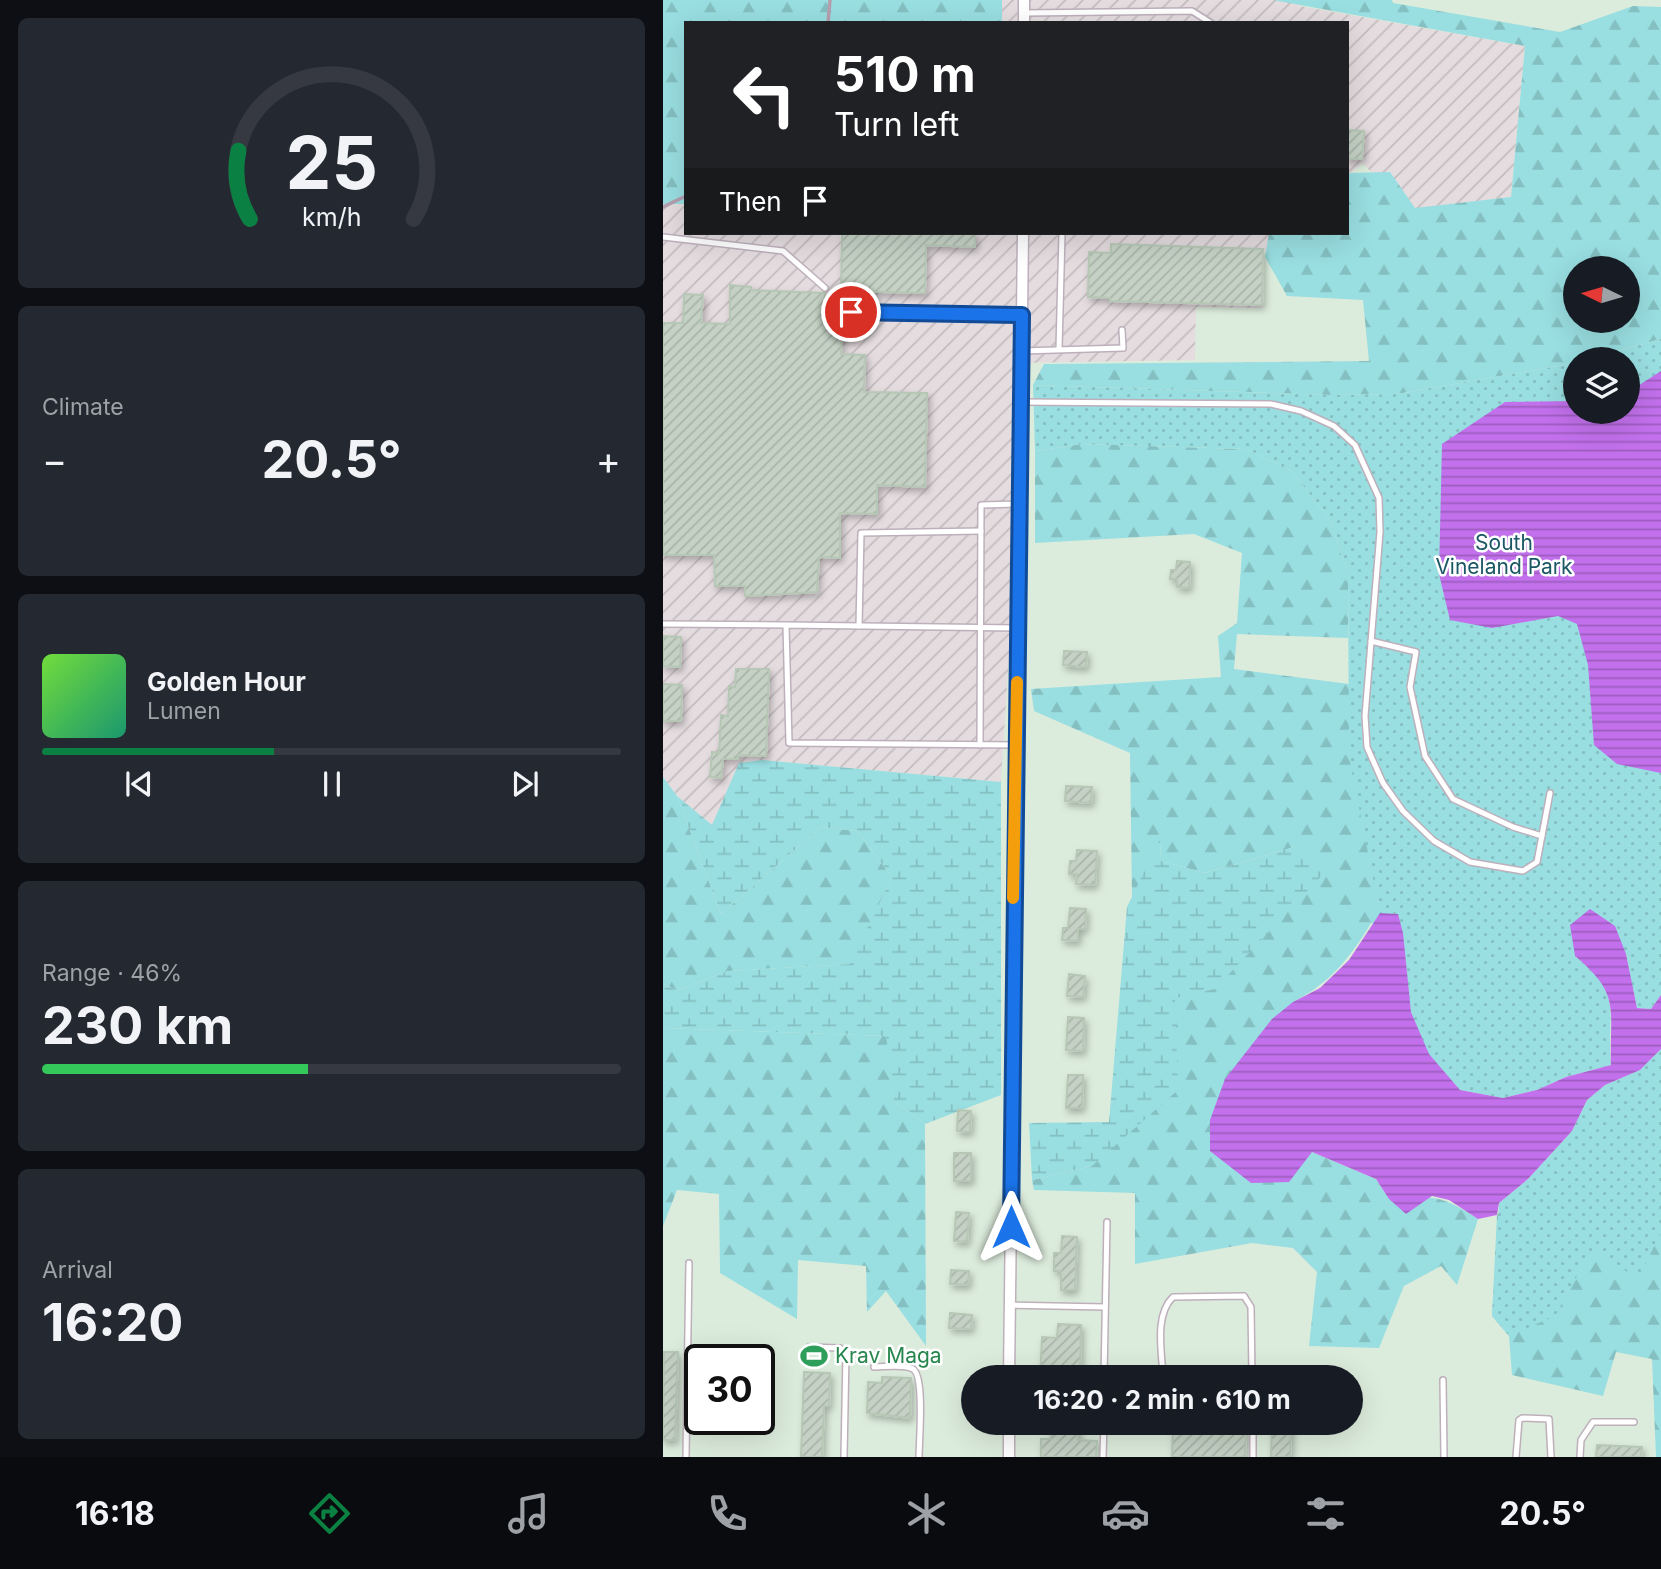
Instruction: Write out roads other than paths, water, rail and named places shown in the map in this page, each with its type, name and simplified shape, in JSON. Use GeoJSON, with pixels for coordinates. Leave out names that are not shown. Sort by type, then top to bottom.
{"type":"FeatureCollection","features":[{"type":"Feature","properties":{"kind":"street"},"geometry":{"type":"LineString","coordinates":[[1024,0],[1024,18]]}},
{"type":"Feature","properties":{"kind":"street"},"geometry":{"type":"LineString","coordinates":[[1009,1365],[1023,235]]}},
{"type":"Feature","properties":{"kind":"street"},"geometry":{"type":"LineString","coordinates":[[1009,1435],[1009,1457]]}},
{"type":"Feature","properties":{"kind":"lane"},"geometry":{"type":"LineString","coordinates":[[1024,18],[1061,13],[1192,12],[1208,21]]}},
{"type":"Feature","properties":{"kind":"lane"},"geometry":{"type":"LineString","coordinates":[[1061,13],[1061,21]]}},
{"type":"Feature","properties":{"kind":"lane"},"geometry":{"type":"LineString","coordinates":[[1059,349],[1062,235]]}},
{"type":"Feature","properties":{"kind":"lane"},"geometry":{"type":"LineString","coordinates":[[663,237],[783,251],[825,288]]}},
{"type":"Feature","properties":{"kind":"lane"},"geometry":{"type":"LineString","coordinates":[[832,295],[851,312],[1022,315]]}},
{"type":"Feature","properties":{"kind":"lane"},"geometry":{"type":"LineString","coordinates":[[1022,351],[1123,348],[1122,330]]}},
{"type":"Feature","properties":{"kind":"lane"},"geometry":{"type":"LineString","coordinates":[[1021,402],[1271,404],[1301,411],[1334,426],[1355,445],[1379,498],[1379,532],[1365,716],[1367,747],[1383,783],[1403,811],[1443,846],[1470,862],[1523,871],[1537,862],[1550,793]]}},
{"type":"Feature","properties":{"kind":"lane"},"geometry":{"type":"LineString","coordinates":[[980,745],[981,505],[1019,504]]}},
{"type":"Feature","properties":{"kind":"lane"},"geometry":{"type":"LineString","coordinates":[[859,626],[861,533],[981,531]]}},
{"type":"Feature","properties":{"kind":"lane"},"geometry":{"type":"LineString","coordinates":[[663,624],[1017,628]]}},
{"type":"Feature","properties":{"kind":"lane"},"geometry":{"type":"LineString","coordinates":[[786,625],[789,743],[1017,745]]}},
{"type":"Feature","properties":{"kind":"lane"},"geometry":{"type":"LineString","coordinates":[[1371,640],[1416,652],[1410,687],[1425,756],[1453,799],[1513,827],[1541,835]]}},
{"type":"Feature","properties":{"kind":"lane"},"geometry":{"type":"LineString","coordinates":[[1105,1365],[1107,1222]]}},
{"type":"Feature","properties":{"kind":"lane"},"geometry":{"type":"LineString","coordinates":[[686,1457],[689,1263]]}},
{"type":"Feature","properties":{"kind":"lane"},"geometry":{"type":"LineString","coordinates":[[1163,1365],[1162,1323],[1168,1302],[1173,1297],[1231,1294],[1244,1296],[1251,1307],[1252,1365]]}},
{"type":"Feature","properties":{"kind":"lane"},"geometry":{"type":"LineString","coordinates":[[1010,1305],[1105,1307]]}},
{"type":"Feature","properties":{"kind":"lane"},"geometry":{"type":"LineString","coordinates":[[809,1347],[840,1348],[846,1354],[844,1457]]}},
{"type":"Feature","properties":{"kind":"lane"},"geometry":{"type":"LineString","coordinates":[[874,1367],[911,1367],[916,1371],[920,1384],[919,1457]]}},
{"type":"Feature","properties":{"kind":"lane"},"geometry":{"type":"LineString","coordinates":[[1443,1380],[1444,1457]]}},
{"type":"Feature","properties":{"kind":"lane"},"geometry":{"type":"LineString","coordinates":[[1516,1457],[1519,1420],[1522,1418],[1549,1419],[1551,1457]]}},
{"type":"Feature","properties":{"kind":"lane"},"geometry":{"type":"LineString","coordinates":[[1580,1457],[1581,1440],[1593,1422],[1634,1422]]}},
{"type":"Feature","properties":{"kind":"lane"},"geometry":{"type":"LineString","coordinates":[[1103,1457],[1104,1435]]}},
{"type":"Feature","properties":{"kind":"lane"},"geometry":{"type":"LineString","coordinates":[[1253,1435],[1253,1457]]}},
{"type":"Feature","properties":{"kind":"railway"},"geometry":{"type":"LineString","coordinates":[[828,21],[830,0]]}},
{"type":"Feature","properties":{"kind":"railway"},"geometry":{"type":"LineString","coordinates":[[663,207],[684,197]]}},
{"type":"Feature","properties":{"kind":"place","name":"Krav Maga"},"geometry":{"type":"Point","coordinates":[814,1356]}},
{"type":"Feature","properties":{"kind":"park label","name":"South Vineland Park"},"geometry":{"type":"Point","coordinates":[1504,555]}}]}
